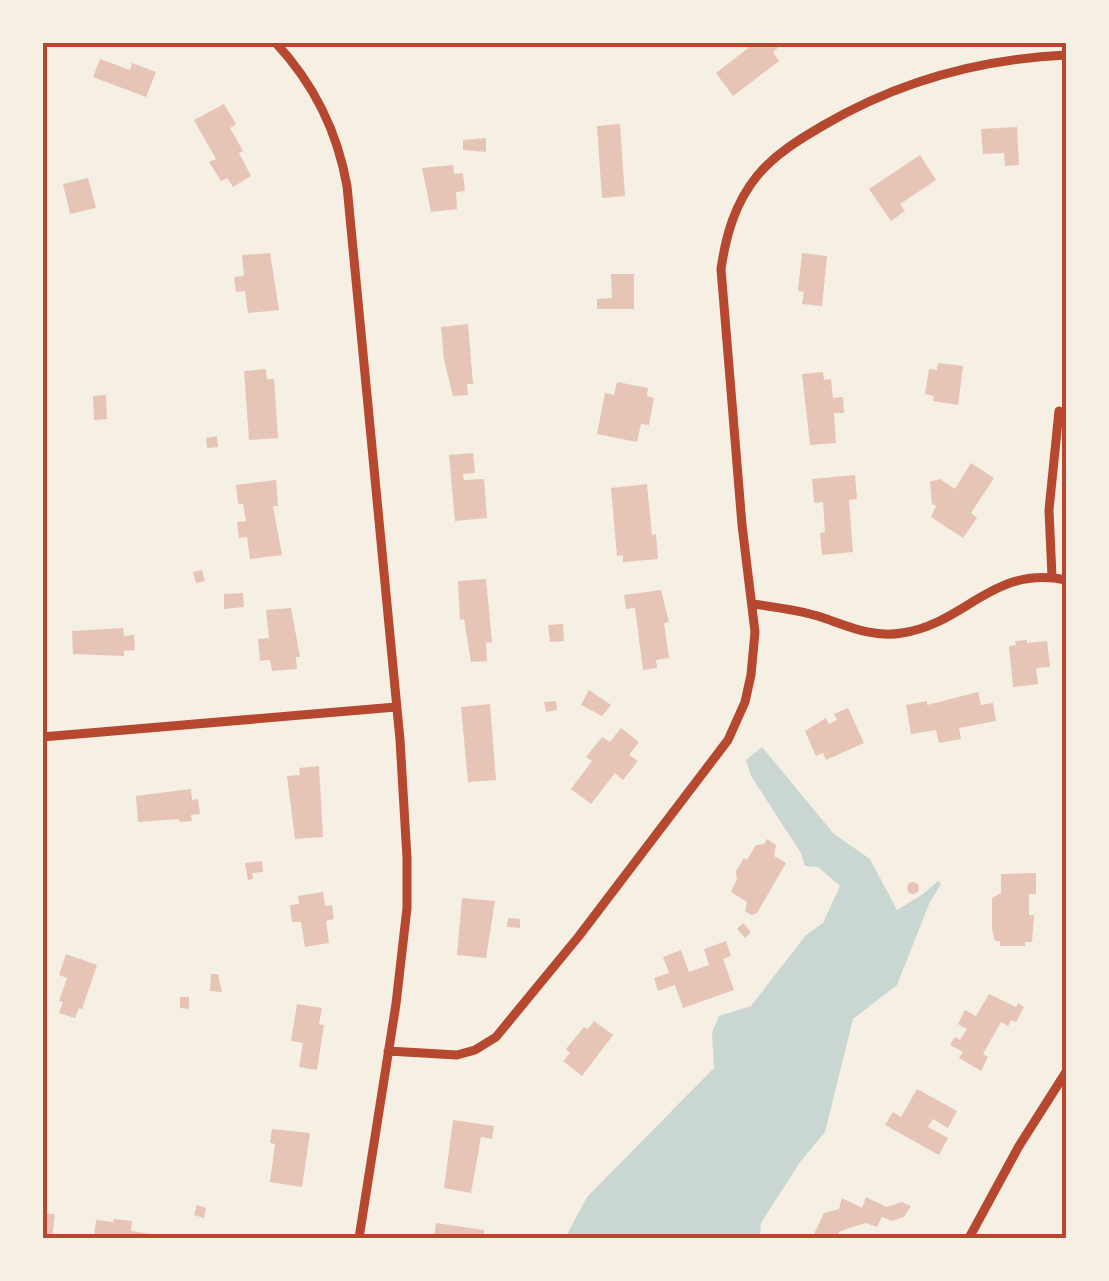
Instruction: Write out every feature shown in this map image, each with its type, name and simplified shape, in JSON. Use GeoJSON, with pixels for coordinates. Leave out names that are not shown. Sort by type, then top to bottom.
{"type":"FeatureCollection","features":[{"type":"Feature","properties":{"kind":"street"},"geometry":{"type":"LineString","coordinates":[[274,42],[317,97],[340,150],[357,265],[407,858],[407,908],[360,1238]]}},
{"type":"Feature","properties":{"kind":"street"},"geometry":{"type":"LineString","coordinates":[[388,1051],[457,1055],[475,1050],[496,1037],[728,740],[745,702],[755,632],[722,308],[725,245],[738,204],[771,162],[798,140],[852,108],[974,65],[1066,55]]}},
{"type":"Feature","properties":{"kind":"street"},"geometry":{"type":"LineString","coordinates":[[1052,577],[1050,510],[1059,411]]}},
{"type":"Feature","properties":{"kind":"street"},"geometry":{"type":"LineString","coordinates":[[752,604],[794,610],[854,630],[899,634],[935,624],[1005,583],[1037,576],[1066,580]]}},
{"type":"Feature","properties":{"kind":"street"},"geometry":{"type":"LineString","coordinates":[[42,737],[396,707]]}},
{"type":"Feature","properties":{"kind":"street"},"geometry":{"type":"LineString","coordinates":[[969,1238],[1066,1072]]}},
{"type":"Feature","properties":{"kind":"shaded area"},"geometry":{"type":"Polygon","coordinates":[[[762,747],[834,834],[870,859],[897,910],[938,881],[941,884],[929,904],[897,985],[853,1019],[825,1132],[800,1162],[761,1223],[760,1238],[565,1238],[587,1197],[714,1068],[712,1032],[719,1016],[751,1006],[806,935],[823,923],[840,886],[818,867],[805,866],[801,853],[751,776],[746,760],[762,747]]]}},
{"type":"Feature","properties":{"kind":"building"},"geometry":{"type":"Polygon","coordinates":[[[756,42],[785,42],[773,52],[779,61],[733,96],[716,73],[756,42]]]}},
{"type":"Feature","properties":{"kind":"building"},"geometry":{"type":"Polygon","coordinates":[[[100,59],[130,70],[132,63],[156,72],[146,97],[93,77],[100,59]]]}},
{"type":"Feature","properties":{"kind":"building"},"geometry":{"type":"Polygon","coordinates":[[[224,104],[236,124],[230,128],[251,176],[233,187],[227,178],[221,181],[209,162],[216,159],[194,120],[224,104]]]}},
{"type":"Feature","properties":{"kind":"building"},"geometry":{"type":"Polygon","coordinates":[[[620,124],[625,196],[602,198],[597,126],[620,124]]]}},
{"type":"Feature","properties":{"kind":"building"},"geometry":{"type":"Polygon","coordinates":[[[1017,127],[1019,165],[1005,166],[1004,153],[983,154],[981,129],[1017,127]]]}},
{"type":"Feature","properties":{"kind":"building"},"geometry":{"type":"Polygon","coordinates":[[[486,138],[486,152],[463,150],[463,140],[486,138]]]}},
{"type":"Feature","properties":{"kind":"building"},"geometry":{"type":"Polygon","coordinates":[[[920,155],[936,180],[900,204],[905,211],[891,221],[869,189],[920,155]]]}},
{"type":"Feature","properties":{"kind":"building"},"geometry":{"type":"Polygon","coordinates":[[[453,165],[454,174],[463,173],[465,191],[456,192],[457,209],[431,212],[422,168],[453,165]]]}},
{"type":"Feature","properties":{"kind":"building"},"geometry":{"type":"Polygon","coordinates":[[[88,178],[96,208],[70,214],[63,184],[88,178]]]}},
{"type":"Feature","properties":{"kind":"building"},"geometry":{"type":"Polygon","coordinates":[[[270,253],[279,310],[248,313],[245,291],[236,292],[234,277],[244,276],[242,255],[270,253]]]}},
{"type":"Feature","properties":{"kind":"building"},"geometry":{"type":"Polygon","coordinates":[[[802,253],[827,256],[822,306],[802,304],[804,292],[798,291],[802,253]]]}},
{"type":"Feature","properties":{"kind":"building"},"geometry":{"type":"Polygon","coordinates":[[[611,274],[634,274],[634,309],[597,309],[597,299],[612,298],[611,274]]]}},
{"type":"Feature","properties":{"kind":"building"},"geometry":{"type":"Polygon","coordinates":[[[468,324],[473,384],[467,384],[468,395],[453,396],[441,327],[468,324]]]}},
{"type":"Feature","properties":{"kind":"building"},"geometry":{"type":"Polygon","coordinates":[[[938,363],[963,366],[958,405],[933,401],[934,396],[925,394],[929,369],[937,370],[938,363]]]}},
{"type":"Feature","properties":{"kind":"building"},"geometry":{"type":"Polygon","coordinates":[[[266,369],[267,379],[274,379],[278,438],[249,440],[244,371],[266,369]]]}},
{"type":"Feature","properties":{"kind":"building"},"geometry":{"type":"Polygon","coordinates":[[[823,372],[824,380],[831,379],[833,398],[843,397],[844,413],[834,413],[836,443],[810,445],[802,374],[823,372]]]}},
{"type":"Feature","properties":{"kind":"building"},"geometry":{"type":"Polygon","coordinates":[[[617,382],[648,388],[647,396],[654,398],[649,425],[641,424],[637,442],[597,434],[605,393],[614,395],[617,382]]]}},
{"type":"Feature","properties":{"kind":"building"},"geometry":{"type":"Polygon","coordinates":[[[106,395],[107,419],[94,420],[93,396],[106,395]]]}},
{"type":"Feature","properties":{"kind":"building"},"geometry":{"type":"Polygon","coordinates":[[[217,436],[218,447],[207,448],[206,438],[217,436]]]}},
{"type":"Feature","properties":{"kind":"building"},"geometry":{"type":"Polygon","coordinates":[[[473,453],[475,473],[463,474],[464,480],[484,479],[487,518],[455,521],[449,455],[473,453]]]}},
{"type":"Feature","properties":{"kind":"building"},"geometry":{"type":"Polygon","coordinates":[[[971,463],[994,478],[971,513],[977,518],[963,538],[931,517],[936,506],[932,504],[930,482],[940,479],[955,489],[971,463]]]}},
{"type":"Feature","properties":{"kind":"building"},"geometry":{"type":"Polygon","coordinates":[[[855,475],[857,499],[849,500],[853,552],[822,555],[823,502],[814,503],[812,479],[855,475]]]}},
{"type":"Feature","properties":{"kind":"building"},"geometry":{"type":"Polygon","coordinates":[[[276,480],[278,506],[273,506],[282,555],[250,559],[247,537],[239,538],[237,522],[246,521],[243,504],[238,504],[236,485],[276,480]]]}},
{"type":"Feature","properties":{"kind":"building"},"geometry":{"type":"Polygon","coordinates":[[[647,484],[658,559],[623,562],[623,555],[617,556],[611,488],[647,484]]]}},
{"type":"Feature","properties":{"kind":"building"},"geometry":{"type":"Polygon","coordinates":[[[202,570],[205,581],[196,583],[193,572],[202,570]]]}},
{"type":"Feature","properties":{"kind":"building"},"geometry":{"type":"Polygon","coordinates":[[[486,579],[492,642],[486,643],[487,661],[471,662],[464,619],[460,620],[458,581],[486,579]]]}},
{"type":"Feature","properties":{"kind":"building"},"geometry":{"type":"Polygon","coordinates":[[[661,590],[669,622],[664,623],[669,658],[656,660],[657,668],[643,670],[635,608],[626,609],[624,595],[661,590]]]}},
{"type":"Feature","properties":{"kind":"building"},"geometry":{"type":"Polygon","coordinates":[[[243,593],[244,607],[224,609],[224,594],[243,593]]]}},
{"type":"Feature","properties":{"kind":"building"},"geometry":{"type":"Polygon","coordinates":[[[291,608],[300,657],[296,657],[297,669],[272,671],[270,660],[260,661],[258,639],[269,638],[266,610],[291,608]]]}},
{"type":"Feature","properties":{"kind":"building"},"geometry":{"type":"Polygon","coordinates":[[[563,624],[564,641],[550,642],[548,625],[563,624]]]}},
{"type":"Feature","properties":{"kind":"building"},"geometry":{"type":"Polygon","coordinates":[[[123,628],[124,636],[134,635],[135,650],[124,651],[124,656],[73,654],[72,631],[123,628]]]}},
{"type":"Feature","properties":{"kind":"building"},"geometry":{"type":"Polygon","coordinates":[[[1027,640],[1047,641],[1050,667],[1036,668],[1038,684],[1013,687],[1009,646],[1027,640]]]}},
{"type":"Feature","properties":{"kind":"building"},"geometry":{"type":"Polygon","coordinates":[[[589,690],[611,705],[602,716],[581,705],[589,690]]]}},
{"type":"Feature","properties":{"kind":"building"},"geometry":{"type":"Polygon","coordinates":[[[978,692],[981,705],[993,703],[996,721],[959,728],[961,739],[939,743],[936,730],[911,734],[906,705],[927,701],[927,705],[978,692]]]}},
{"type":"Feature","properties":{"kind":"building"},"geometry":{"type":"Polygon","coordinates":[[[556,701],[557,710],[546,712],[544,702],[556,701]]]}},
{"type":"Feature","properties":{"kind":"building"},"geometry":{"type":"Polygon","coordinates":[[[490,704],[496,780],[468,782],[461,707],[490,704]]]}},
{"type":"Feature","properties":{"kind":"building"},"geometry":{"type":"Polygon","coordinates":[[[848,708],[864,743],[826,760],[823,753],[816,756],[805,731],[826,718],[829,724],[837,720],[834,714],[848,708]]]}},
{"type":"Feature","properties":{"kind":"building"},"geometry":{"type":"Polygon","coordinates":[[[621,728],[639,742],[629,755],[638,761],[623,780],[615,773],[591,804],[571,789],[592,761],[586,757],[602,737],[610,742],[621,728]]]}},
{"type":"Feature","properties":{"kind":"building"},"geometry":{"type":"Polygon","coordinates":[[[319,766],[323,837],[295,839],[287,776],[300,775],[299,768],[319,766]]]}},
{"type":"Feature","properties":{"kind":"building"},"geometry":{"type":"Polygon","coordinates":[[[191,789],[192,800],[198,799],[200,814],[191,815],[192,821],[138,822],[136,796],[191,789]]]}},
{"type":"Feature","properties":{"kind":"building"},"geometry":{"type":"Polygon","coordinates":[[[767,839],[776,845],[774,856],[786,863],[757,913],[751,915],[745,911],[747,902],[731,892],[744,858],[747,860],[756,845],[767,839]]]}},
{"type":"Feature","properties":{"kind":"building"},"geometry":{"type":"Polygon","coordinates":[[[262,861],[263,872],[252,873],[253,879],[248,880],[245,863],[262,861]]]}},
{"type":"Feature","properties":{"kind":"building"},"geometry":{"type":"Polygon","coordinates":[[[1036,873],[1036,894],[1029,894],[1029,915],[1034,915],[1032,942],[1025,942],[1025,946],[1000,946],[992,929],[992,898],[1001,893],[1001,874],[1036,873]]]}},
{"type":"Feature","properties":{"kind":"building"},"geometry":{"type":"Polygon","coordinates":[[[913,882],[919,888],[913,894],[907,888],[913,882]]]}},
{"type":"Feature","properties":{"kind":"building"},"geometry":{"type":"Polygon","coordinates":[[[323,892],[325,906],[332,905],[334,919],[326,921],[329,943],[305,947],[301,922],[292,922],[290,905],[299,904],[298,896],[323,892]]]}},
{"type":"Feature","properties":{"kind":"building"},"geometry":{"type":"Polygon","coordinates":[[[462,898],[495,901],[486,958],[457,955],[462,898]]]}},
{"type":"Feature","properties":{"kind":"building"},"geometry":{"type":"Polygon","coordinates":[[[508,918],[520,919],[520,928],[507,927],[508,918]]]}},
{"type":"Feature","properties":{"kind":"building"},"geometry":{"type":"Polygon","coordinates":[[[743,923],[751,932],[745,938],[737,929],[743,923]]]}},
{"type":"Feature","properties":{"kind":"building"},"geometry":{"type":"Polygon","coordinates":[[[726,941],[731,956],[723,959],[734,990],[683,1008],[675,985],[658,991],[654,978],[669,973],[663,957],[681,950],[689,972],[709,965],[704,949],[726,941]]]}},
{"type":"Feature","properties":{"kind":"building"},"geometry":{"type":"Polygon","coordinates":[[[66,954],[97,965],[82,1009],[75,1018],[59,1013],[67,978],[59,975],[66,954]]]}},
{"type":"Feature","properties":{"kind":"building"},"geometry":{"type":"Polygon","coordinates":[[[211,974],[218,974],[222,992],[210,991],[211,974]]]}},
{"type":"Feature","properties":{"kind":"building"},"geometry":{"type":"Polygon","coordinates":[[[989,994],[1024,1007],[1016,1022],[1011,1020],[1008,1026],[1001,1022],[983,1054],[988,1057],[981,1071],[959,1058],[963,1052],[950,1045],[955,1037],[960,1040],[967,1029],[958,1024],[965,1010],[976,1016],[989,994]]]}},
{"type":"Feature","properties":{"kind":"building"},"geometry":{"type":"Polygon","coordinates":[[[180,997],[189,997],[189,1009],[180,1008],[180,997]]]}},
{"type":"Feature","properties":{"kind":"building"},"geometry":{"type":"Polygon","coordinates":[[[297,1004],[322,1008],[319,1024],[324,1025],[317,1070],[299,1067],[303,1043],[291,1041],[297,1004]]]}},
{"type":"Feature","properties":{"kind":"building"},"geometry":{"type":"Polygon","coordinates":[[[594,1021],[613,1035],[582,1076],[563,1061],[570,1053],[566,1049],[594,1021]]]}},
{"type":"Feature","properties":{"kind":"building"},"geometry":{"type":"Polygon","coordinates":[[[917,1089],[957,1111],[948,1128],[933,1119],[928,1127],[948,1138],[939,1155],[885,1125],[893,1112],[901,1117],[917,1089]]]}},
{"type":"Feature","properties":{"kind":"building"},"geometry":{"type":"Polygon","coordinates":[[[453,1120],[494,1126],[492,1139],[481,1137],[471,1193],[444,1188],[453,1120]]]}},
{"type":"Feature","properties":{"kind":"building"},"geometry":{"type":"Polygon","coordinates":[[[272,1129],[310,1133],[302,1187],[270,1182],[275,1144],[270,1143],[272,1129]]]}},
{"type":"Feature","properties":{"kind":"building"},"geometry":{"type":"Polygon","coordinates":[[[866,1197],[886,1207],[902,1202],[911,1206],[904,1217],[892,1221],[882,1217],[877,1227],[866,1223],[839,1232],[836,1238],[814,1234],[824,1213],[839,1209],[842,1198],[862,1208],[866,1197]]]}},
{"type":"Feature","properties":{"kind":"building"},"geometry":{"type":"Polygon","coordinates":[[[197,1205],[206,1208],[204,1218],[194,1215],[197,1205]]]}},
{"type":"Feature","properties":{"kind":"building"},"geometry":{"type":"Polygon","coordinates":[[[42,1213],[55,1214],[52,1238],[42,1238],[42,1213]]]}},
{"type":"Feature","properties":{"kind":"building"},"geometry":{"type":"Polygon","coordinates":[[[96,1220],[132,1221],[131,1231],[158,1235],[157,1238],[94,1238],[96,1220]]]}},
{"type":"Feature","properties":{"kind":"building"},"geometry":{"type":"Polygon","coordinates":[[[436,1223],[484,1230],[483,1238],[434,1238],[436,1223]]]}}]}
